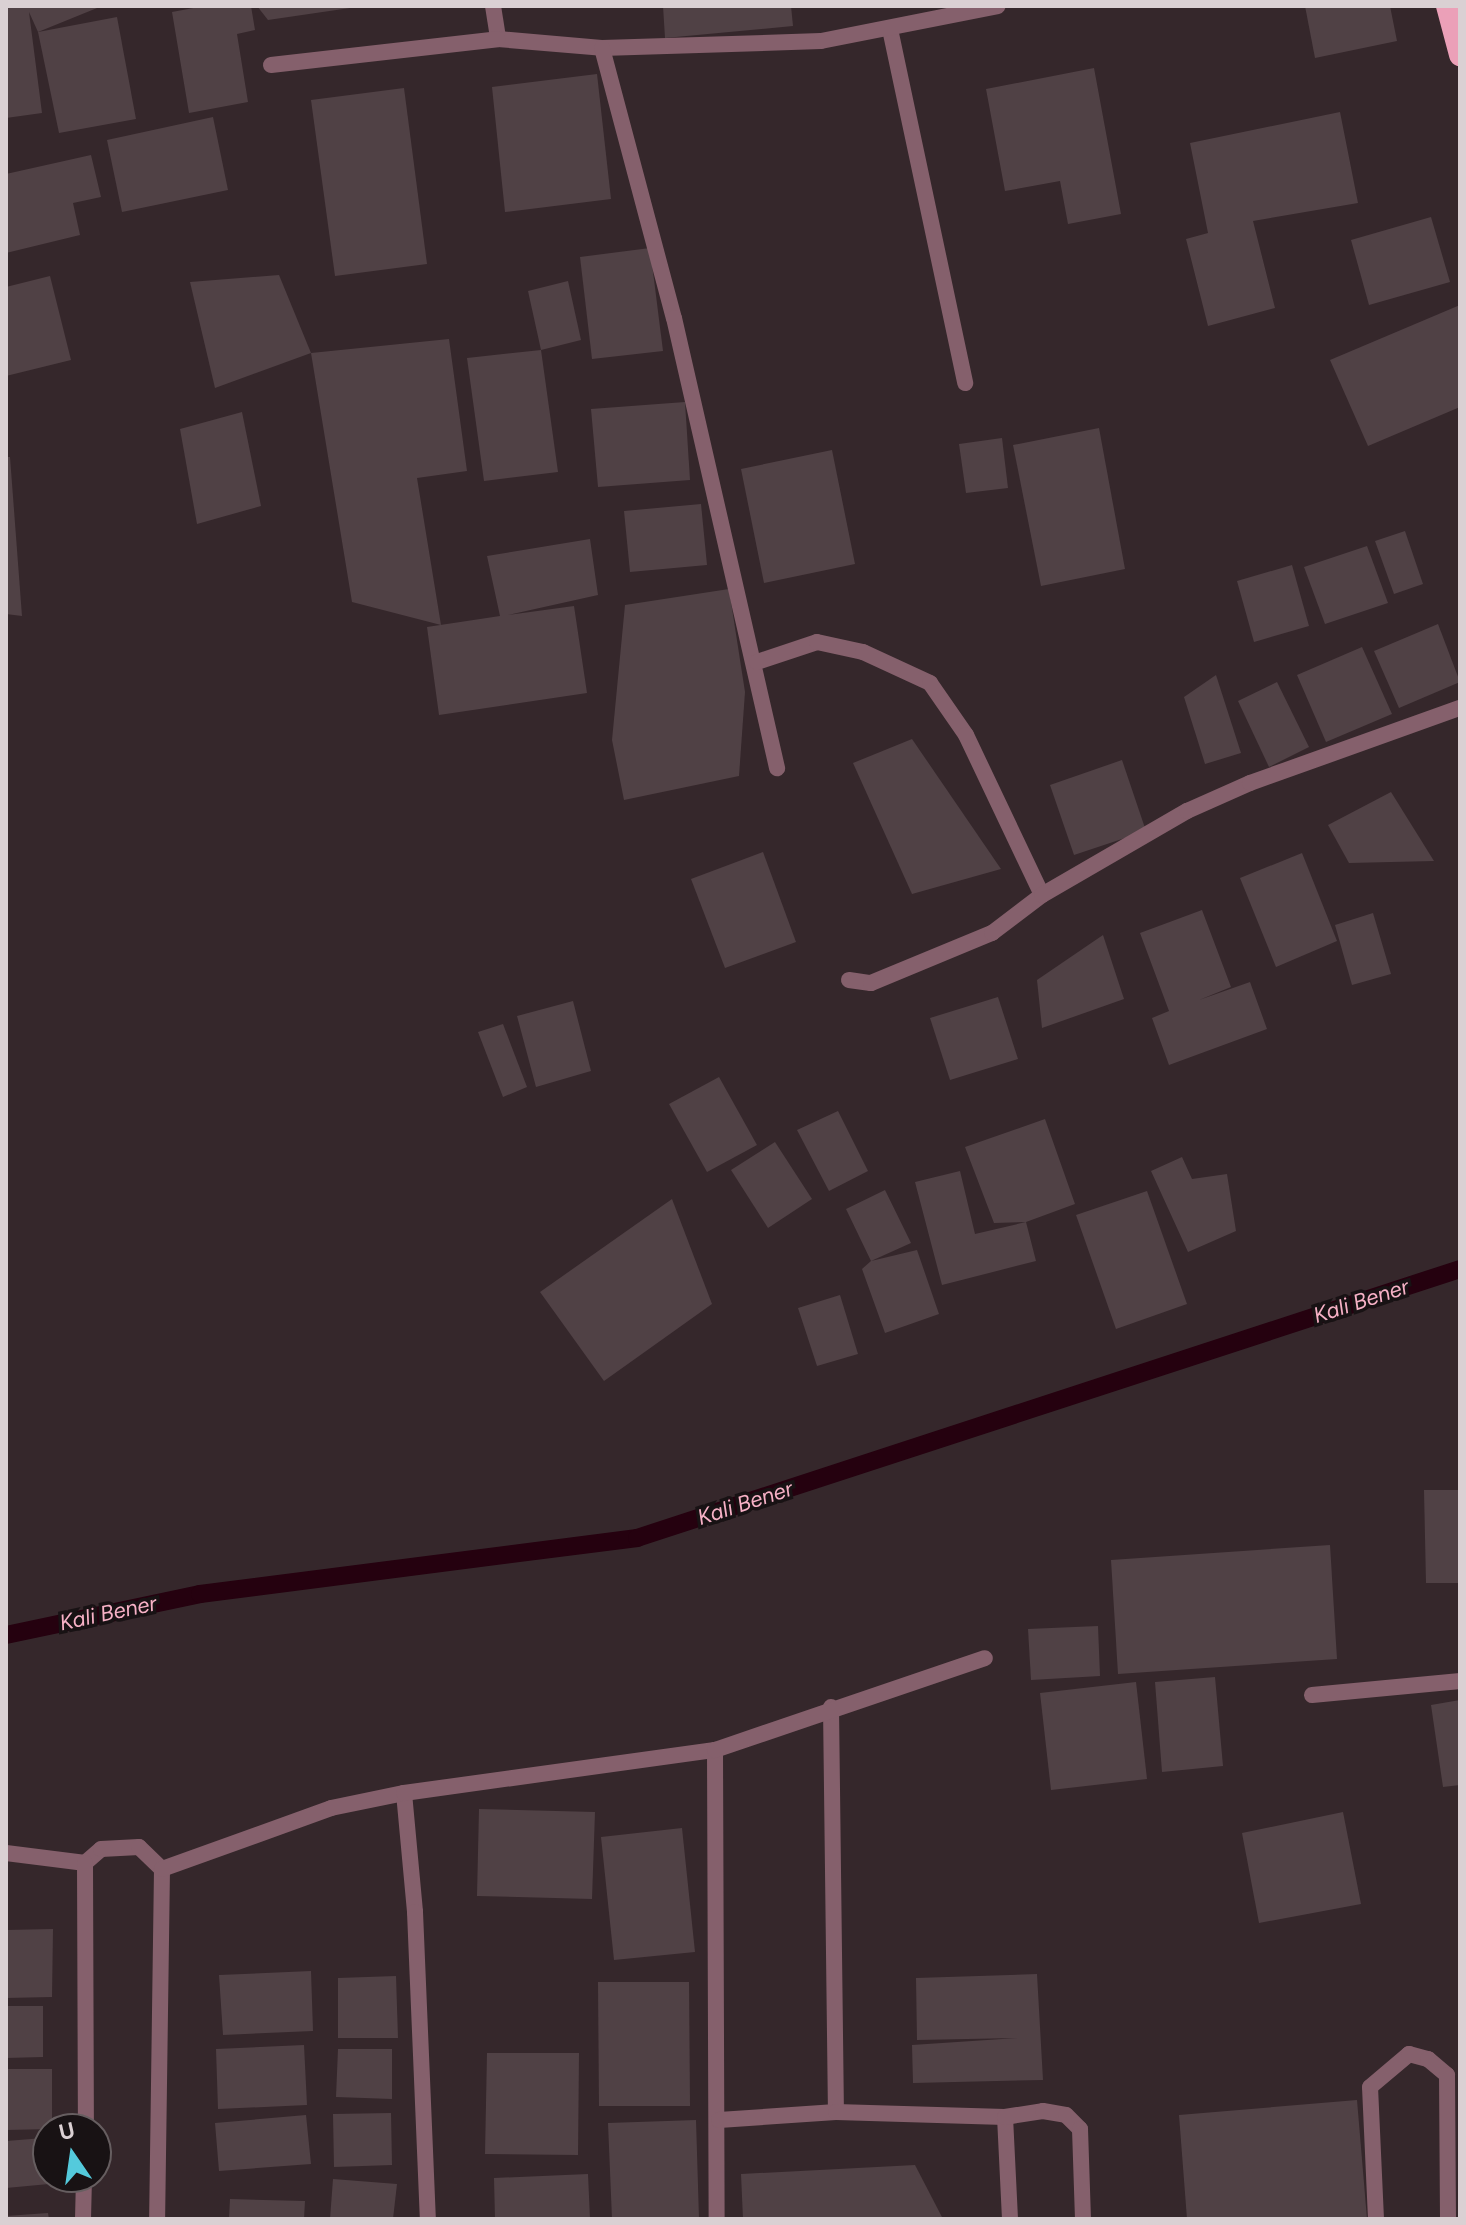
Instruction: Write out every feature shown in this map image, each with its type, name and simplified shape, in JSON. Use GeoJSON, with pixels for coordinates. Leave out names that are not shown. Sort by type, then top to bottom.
{"type":"FeatureCollection","features":[{"type":"Feature","properties":{"kind":"highway"},"geometry":{"type":"LineString","coordinates":[[1447,6],[1460,55]]}},
{"type":"Feature","properties":{"kind":"street"},"geometry":{"type":"LineString","coordinates":[[493,6],[498,39]]}},
{"type":"Feature","properties":{"kind":"street"},"geometry":{"type":"LineString","coordinates":[[271,65],[498,39],[602,48],[821,41],[998,6]]}},
{"type":"Feature","properties":{"kind":"street"},"geometry":{"type":"LineString","coordinates":[[890,29],[965,383]]}},
{"type":"Feature","properties":{"kind":"street"},"geometry":{"type":"LineString","coordinates":[[602,48],[757,662],[777,768]]}},
{"type":"Feature","properties":{"kind":"street"},"geometry":{"type":"LineString","coordinates":[[757,662],[817,642],[863,652],[930,683],[966,735],[1042,895]]}},
{"type":"Feature","properties":{"kind":"street"},"geometry":{"type":"LineString","coordinates":[[849,980],[871,983],[992,933],[1042,895],[1200,806],[1460,708]]}},
{"type":"Feature","properties":{"kind":"street"},"geometry":{"type":"LineString","coordinates":[[162,1869],[331,1808],[404,1793],[715,1750],[831,1707],[985,1658]]}},
{"type":"Feature","properties":{"kind":"street"},"geometry":{"type":"LineString","coordinates":[[1312,1695],[1460,1681]]}},
{"type":"Feature","properties":{"kind":"street"},"geometry":{"type":"LineString","coordinates":[[831,1707],[836,2112]]}},
{"type":"Feature","properties":{"kind":"street"},"geometry":{"type":"LineString","coordinates":[[715,1750],[719,2120],[717,2219]]}},
{"type":"Feature","properties":{"kind":"street"},"geometry":{"type":"LineString","coordinates":[[404,1793],[415,1912],[428,2219]]}},
{"type":"Feature","properties":{"kind":"street"},"geometry":{"type":"LineString","coordinates":[[6,1853],[85,1863],[101,1849],[139,1847],[162,1869],[157,2219]]}},
{"type":"Feature","properties":{"kind":"street"},"geometry":{"type":"LineString","coordinates":[[85,1863],[86,2113]]}},
{"type":"Feature","properties":{"kind":"street"},"geometry":{"type":"LineString","coordinates":[[1376,2219],[1370,2087],[1409,2054],[1428,2059],[1447,2075],[1448,2219]]}},
{"type":"Feature","properties":{"kind":"street"},"geometry":{"type":"LineString","coordinates":[[719,2120],[836,2112],[1005,2117],[1043,2111],[1074,2120],[1080,2129],[1083,2219]]}},
{"type":"Feature","properties":{"kind":"street"},"geometry":{"type":"LineString","coordinates":[[1005,2117],[1010,2219]]}},
{"type":"Feature","properties":{"kind":"street"},"geometry":{"type":"LineString","coordinates":[[83,2219],[84,2193]]}},
{"type":"Feature","properties":{"kind":"building"},"geometry":{"type":"Polygon","coordinates":[[[6,6],[102,6],[38,32],[29,12],[42,113],[6,118],[6,6]]]}},
{"type":"Feature","properties":{"kind":"building"},"geometry":{"type":"Polygon","coordinates":[[[204,6],[251,6],[255,30],[237,34],[248,102],[189,113],[172,12],[204,6]]]}},
{"type":"Feature","properties":{"kind":"building"},"geometry":{"type":"Polygon","coordinates":[[[257,6],[350,6],[350,8],[268,20],[257,6]]]}},
{"type":"Feature","properties":{"kind":"building"},"geometry":{"type":"Polygon","coordinates":[[[663,6],[791,6],[793,26],[665,38],[663,6]]]}},
{"type":"Feature","properties":{"kind":"building"},"geometry":{"type":"Polygon","coordinates":[[[1305,6],[1390,6],[1397,41],[1315,58],[1305,6]]]}},
{"type":"Feature","properties":{"kind":"building"},"geometry":{"type":"Polygon","coordinates":[[[117,17],[136,119],[59,133],[38,32],[117,17]]]}},
{"type":"Feature","properties":{"kind":"building"},"geometry":{"type":"Polygon","coordinates":[[[1094,68],[1121,214],[1068,224],[1060,181],[1005,191],[986,89],[1094,68]]]}},
{"type":"Feature","properties":{"kind":"building"},"geometry":{"type":"Polygon","coordinates":[[[597,74],[611,199],[505,212],[492,87],[597,74]]]}},
{"type":"Feature","properties":{"kind":"building"},"geometry":{"type":"Polygon","coordinates":[[[404,88],[427,264],[335,276],[311,100],[404,88]]]}},
{"type":"Feature","properties":{"kind":"building"},"geometry":{"type":"Polygon","coordinates":[[[1340,112],[1358,203],[1253,221],[1275,308],[1208,326],[1186,239],[1208,233],[1190,143],[1340,112]]]}},
{"type":"Feature","properties":{"kind":"building"},"geometry":{"type":"Polygon","coordinates":[[[213,117],[228,190],[122,212],[107,140],[213,117]]]}},
{"type":"Feature","properties":{"kind":"building"},"geometry":{"type":"Polygon","coordinates":[[[91,155],[101,197],[73,203],[80,235],[6,253],[6,174],[91,155]]]}},
{"type":"Feature","properties":{"kind":"building"},"geometry":{"type":"Polygon","coordinates":[[[1431,217],[1450,282],[1369,305],[1351,240],[1431,217]]]}},
{"type":"Feature","properties":{"kind":"building"},"geometry":{"type":"Polygon","coordinates":[[[650,248],[663,351],[592,359],[580,257],[650,248]]]}},
{"type":"Feature","properties":{"kind":"building"},"geometry":{"type":"Polygon","coordinates":[[[279,275],[311,353],[215,388],[190,282],[279,275]]]}},
{"type":"Feature","properties":{"kind":"building"},"geometry":{"type":"Polygon","coordinates":[[[50,276],[71,360],[6,376],[6,287],[50,276]]]}},
{"type":"Feature","properties":{"kind":"building"},"geometry":{"type":"Polygon","coordinates":[[[568,281],[581,340],[541,350],[528,291],[568,281]]]}},
{"type":"Feature","properties":{"kind":"building"},"geometry":{"type":"Polygon","coordinates":[[[1460,305],[1460,407],[1368,446],[1330,360],[1460,305]]]}},
{"type":"Feature","properties":{"kind":"building"},"geometry":{"type":"Polygon","coordinates":[[[449,339],[467,471],[417,478],[441,625],[352,602],[311,353],[449,339]]]}},
{"type":"Feature","properties":{"kind":"building"},"geometry":{"type":"Polygon","coordinates":[[[541,350],[558,472],[484,481],[467,358],[541,350]]]}},
{"type":"Feature","properties":{"kind":"building"},"geometry":{"type":"Polygon","coordinates":[[[685,402],[690,480],[598,487],[591,409],[685,402]]]}},
{"type":"Feature","properties":{"kind":"building"},"geometry":{"type":"Polygon","coordinates":[[[242,412],[261,506],[197,524],[180,429],[242,412]]]}},
{"type":"Feature","properties":{"kind":"building"},"geometry":{"type":"Polygon","coordinates":[[[1099,428],[1125,569],[1041,586],[1013,445],[1099,428]]]}},
{"type":"Feature","properties":{"kind":"building"},"geometry":{"type":"Polygon","coordinates":[[[1002,438],[1008,488],[966,493],[959,444],[1002,438]]]}},
{"type":"Feature","properties":{"kind":"building"},"geometry":{"type":"Polygon","coordinates":[[[832,450],[855,564],[764,583],[741,469],[832,450]]]}},
{"type":"Feature","properties":{"kind":"building"},"geometry":{"type":"Polygon","coordinates":[[[6,457],[10,457],[22,616],[6,614],[6,457]]]}},
{"type":"Feature","properties":{"kind":"building"},"geometry":{"type":"Polygon","coordinates":[[[701,504],[707,565],[630,572],[624,511],[701,504]]]}},
{"type":"Feature","properties":{"kind":"building"},"geometry":{"type":"Polygon","coordinates":[[[1405,531],[1423,584],[1394,594],[1375,541],[1405,531]]]}},
{"type":"Feature","properties":{"kind":"building"},"geometry":{"type":"Polygon","coordinates":[[[590,539],[598,595],[508,615],[574,606],[587,693],[439,715],[427,627],[500,616],[487,556],[590,539]]]}},
{"type":"Feature","properties":{"kind":"building"},"geometry":{"type":"Polygon","coordinates":[[[1367,546],[1388,603],[1325,624],[1304,567],[1367,546]]]}},
{"type":"Feature","properties":{"kind":"building"},"geometry":{"type":"Polygon","coordinates":[[[1292,565],[1309,626],[1254,642],[1237,581],[1292,565]]]}},
{"type":"Feature","properties":{"kind":"building"},"geometry":{"type":"Polygon","coordinates":[[[729,589],[745,692],[739,776],[624,800],[612,740],[625,605],[729,589]]]}},
{"type":"Feature","properties":{"kind":"building"},"geometry":{"type":"Polygon","coordinates":[[[1438,624],[1460,682],[1399,708],[1374,651],[1438,624]]]}},
{"type":"Feature","properties":{"kind":"building"},"geometry":{"type":"Polygon","coordinates":[[[1362,647],[1392,714],[1326,742],[1297,675],[1362,647]]]}},
{"type":"Feature","properties":{"kind":"building"},"geometry":{"type":"Polygon","coordinates":[[[1216,675],[1241,753],[1205,764],[1184,697],[1216,675]]]}},
{"type":"Feature","properties":{"kind":"building"},"geometry":{"type":"Polygon","coordinates":[[[1277,682],[1309,747],[1269,767],[1238,701],[1277,682]]]}},
{"type":"Feature","properties":{"kind":"building"},"geometry":{"type":"Polygon","coordinates":[[[912,739],[1001,869],[912,894],[853,763],[912,739]]]}},
{"type":"Feature","properties":{"kind":"building"},"geometry":{"type":"Polygon","coordinates":[[[1122,760],[1146,831],[1074,855],[1050,785],[1122,760]]]}},
{"type":"Feature","properties":{"kind":"building"},"geometry":{"type":"Polygon","coordinates":[[[1391,792],[1434,861],[1349,863],[1328,825],[1391,792]]]}},
{"type":"Feature","properties":{"kind":"building"},"geometry":{"type":"Polygon","coordinates":[[[763,852],[796,942],[725,968],[691,879],[763,852]]]}},
{"type":"Feature","properties":{"kind":"building"},"geometry":{"type":"Polygon","coordinates":[[[1302,853],[1337,941],[1276,967],[1240,878],[1302,853]]]}},
{"type":"Feature","properties":{"kind":"building"},"geometry":{"type":"Polygon","coordinates":[[[1202,910],[1231,987],[1199,1000],[1250,982],[1267,1029],[1169,1065],[1152,1018],[1169,1011],[1140,933],[1202,910]]]}},
{"type":"Feature","properties":{"kind":"building"},"geometry":{"type":"Polygon","coordinates":[[[1373,913],[1391,974],[1352,985],[1335,925],[1373,913]]]}},
{"type":"Feature","properties":{"kind":"building"},"geometry":{"type":"Polygon","coordinates":[[[1103,935],[1124,999],[1042,1028],[1037,980],[1103,935]]]}},
{"type":"Feature","properties":{"kind":"building"},"geometry":{"type":"Polygon","coordinates":[[[998,997],[1018,1059],[950,1080],[930,1018],[998,997]]]}},
{"type":"Feature","properties":{"kind":"building"},"geometry":{"type":"Polygon","coordinates":[[[573,1001],[591,1071],[536,1087],[517,1016],[573,1001]]]}},
{"type":"Feature","properties":{"kind":"building"},"geometry":{"type":"Polygon","coordinates":[[[503,1024],[527,1087],[503,1097],[478,1032],[503,1024]]]}},
{"type":"Feature","properties":{"kind":"building"},"geometry":{"type":"Polygon","coordinates":[[[719,1077],[757,1145],[707,1172],[669,1104],[719,1077]]]}},
{"type":"Feature","properties":{"kind":"building"},"geometry":{"type":"Polygon","coordinates":[[[838,1111],[868,1171],[829,1191],[797,1130],[838,1111]]]}},
{"type":"Feature","properties":{"kind":"building"},"geometry":{"type":"Polygon","coordinates":[[[1045,1119],[1075,1204],[1026,1222],[994,1223],[965,1147],[1045,1119]]]}},
{"type":"Feature","properties":{"kind":"building"},"geometry":{"type":"Polygon","coordinates":[[[775,1142],[812,1199],[768,1228],[731,1170],[775,1142]]]}},
{"type":"Feature","properties":{"kind":"building"},"geometry":{"type":"Polygon","coordinates":[[[1182,1157],[1192,1179],[1227,1174],[1236,1231],[1188,1252],[1151,1171],[1182,1157]]]}},
{"type":"Feature","properties":{"kind":"building"},"geometry":{"type":"Polygon","coordinates":[[[960,1171],[975,1234],[1026,1222],[1036,1261],[942,1285],[915,1182],[960,1171]]]}},
{"type":"Feature","properties":{"kind":"building"},"geometry":{"type":"Polygon","coordinates":[[[885,1190],[911,1243],[871,1261],[846,1209],[885,1190]]]}},
{"type":"Feature","properties":{"kind":"building"},"geometry":{"type":"Polygon","coordinates":[[[1147,1191],[1187,1304],[1116,1329],[1076,1215],[1147,1191]]]}},
{"type":"Feature","properties":{"kind":"building"},"geometry":{"type":"Polygon","coordinates":[[[672,1199],[712,1304],[604,1381],[540,1292],[672,1199]]]}},
{"type":"Feature","properties":{"kind":"building"},"geometry":{"type":"Polygon","coordinates":[[[917,1250],[939,1314],[885,1333],[862,1269],[871,1261],[917,1250]]]}},
{"type":"Feature","properties":{"kind":"building"},"geometry":{"type":"Polygon","coordinates":[[[840,1295],[858,1354],[817,1366],[798,1308],[840,1295]]]}},
{"type":"Feature","properties":{"kind":"building"},"geometry":{"type":"Polygon","coordinates":[[[1424,1490],[1460,1490],[1460,1583],[1426,1583],[1424,1490]]]}},
{"type":"Feature","properties":{"kind":"building"},"geometry":{"type":"Polygon","coordinates":[[[1330,1545],[1337,1659],[1118,1674],[1111,1560],[1330,1545]]]}},
{"type":"Feature","properties":{"kind":"building"},"geometry":{"type":"Polygon","coordinates":[[[1098,1626],[1100,1676],[1031,1680],[1028,1629],[1098,1626]]]}},
{"type":"Feature","properties":{"kind":"building"},"geometry":{"type":"Polygon","coordinates":[[[1215,1677],[1223,1766],[1162,1772],[1155,1682],[1215,1677]]]}},
{"type":"Feature","properties":{"kind":"building"},"geometry":{"type":"Polygon","coordinates":[[[1136,1682],[1147,1779],[1051,1790],[1040,1693],[1136,1682]]]}},
{"type":"Feature","properties":{"kind":"building"},"geometry":{"type":"Polygon","coordinates":[[[1460,1700],[1460,1785],[1443,1787],[1431,1705],[1460,1700]]]}},
{"type":"Feature","properties":{"kind":"building"},"geometry":{"type":"Polygon","coordinates":[[[479,1809],[595,1812],[592,1899],[477,1896],[479,1809]]]}},
{"type":"Feature","properties":{"kind":"building"},"geometry":{"type":"Polygon","coordinates":[[[1343,1812],[1361,1904],[1259,1923],[1242,1833],[1343,1812]]]}},
{"type":"Feature","properties":{"kind":"building"},"geometry":{"type":"Polygon","coordinates":[[[682,1828],[695,1952],[614,1960],[601,1837],[682,1828]]]}},
{"type":"Feature","properties":{"kind":"building"},"geometry":{"type":"Polygon","coordinates":[[[53,1929],[52,1997],[6,1998],[6,1930],[53,1929]]]}},
{"type":"Feature","properties":{"kind":"building"},"geometry":{"type":"Polygon","coordinates":[[[311,1971],[313,2031],[223,2035],[219,1975],[311,1971]]]}},
{"type":"Feature","properties":{"kind":"building"},"geometry":{"type":"Polygon","coordinates":[[[1037,1974],[1043,2080],[913,2083],[912,2045],[1017,2038],[917,2040],[916,1978],[1037,1974]]]}},
{"type":"Feature","properties":{"kind":"building"},"geometry":{"type":"Polygon","coordinates":[[[396,1976],[398,2038],[338,2038],[338,1978],[396,1976]]]}},
{"type":"Feature","properties":{"kind":"building"},"geometry":{"type":"Polygon","coordinates":[[[598,1982],[689,1982],[690,2106],[599,2106],[598,1982]]]}},
{"type":"Feature","properties":{"kind":"building"},"geometry":{"type":"Polygon","coordinates":[[[6,2006],[43,2006],[43,2057],[6,2058],[6,2006]]]}},
{"type":"Feature","properties":{"kind":"building"},"geometry":{"type":"Polygon","coordinates":[[[304,2045],[307,2105],[218,2109],[216,2049],[304,2045]]]}},
{"type":"Feature","properties":{"kind":"building"},"geometry":{"type":"Polygon","coordinates":[[[338,2049],[392,2049],[392,2099],[336,2097],[338,2049]]]}},
{"type":"Feature","properties":{"kind":"building"},"geometry":{"type":"Polygon","coordinates":[[[487,2053],[579,2053],[578,2155],[485,2154],[487,2053]]]}},
{"type":"Feature","properties":{"kind":"building"},"geometry":{"type":"Polygon","coordinates":[[[6,2069],[52,2069],[52,2113],[32,2113],[32,2129],[6,2130],[6,2069]]]}},
{"type":"Feature","properties":{"kind":"building"},"geometry":{"type":"Polygon","coordinates":[[[1357,2100],[1367,2219],[1187,2219],[1179,2115],[1357,2100]]]}},
{"type":"Feature","properties":{"kind":"building"},"geometry":{"type":"Polygon","coordinates":[[[391,2113],[392,2165],[334,2167],[333,2114],[391,2113]]]}},
{"type":"Feature","properties":{"kind":"building"},"geometry":{"type":"Polygon","coordinates":[[[306,2115],[311,2164],[219,2171],[215,2123],[306,2115]]]}},
{"type":"Feature","properties":{"kind":"building"},"geometry":{"type":"Polygon","coordinates":[[[696,2120],[699,2219],[612,2219],[608,2123],[696,2120]]]}},
{"type":"Feature","properties":{"kind":"building"},"geometry":{"type":"Polygon","coordinates":[[[32,2139],[32,2186],[6,2188],[6,2141],[32,2139]]]}},
{"type":"Feature","properties":{"kind":"building"},"geometry":{"type":"Polygon","coordinates":[[[915,2165],[943,2219],[743,2219],[741,2174],[915,2165]]]}},
{"type":"Feature","properties":{"kind":"building"},"geometry":{"type":"Polygon","coordinates":[[[588,2174],[590,2219],[495,2219],[494,2178],[588,2174]]]}},
{"type":"Feature","properties":{"kind":"building"},"geometry":{"type":"Polygon","coordinates":[[[333,2179],[397,2184],[393,2219],[330,2219],[333,2179]]]}},
{"type":"Feature","properties":{"kind":"building"},"geometry":{"type":"Polygon","coordinates":[[[230,2199],[305,2201],[304,2219],[229,2219],[230,2199]]]}},
{"type":"Feature","properties":{"kind":"building"},"geometry":{"type":"Polygon","coordinates":[[[48,2213],[49,2219],[6,2219],[6,2216],[48,2213]]]}},
{"type":"Feature","properties":{"kind":"waterway","name":"Kali Bener"},"geometry":{"type":"LineString","coordinates":[[6,1635],[200,1594],[637,1538],[1460,1269]]}}]}
